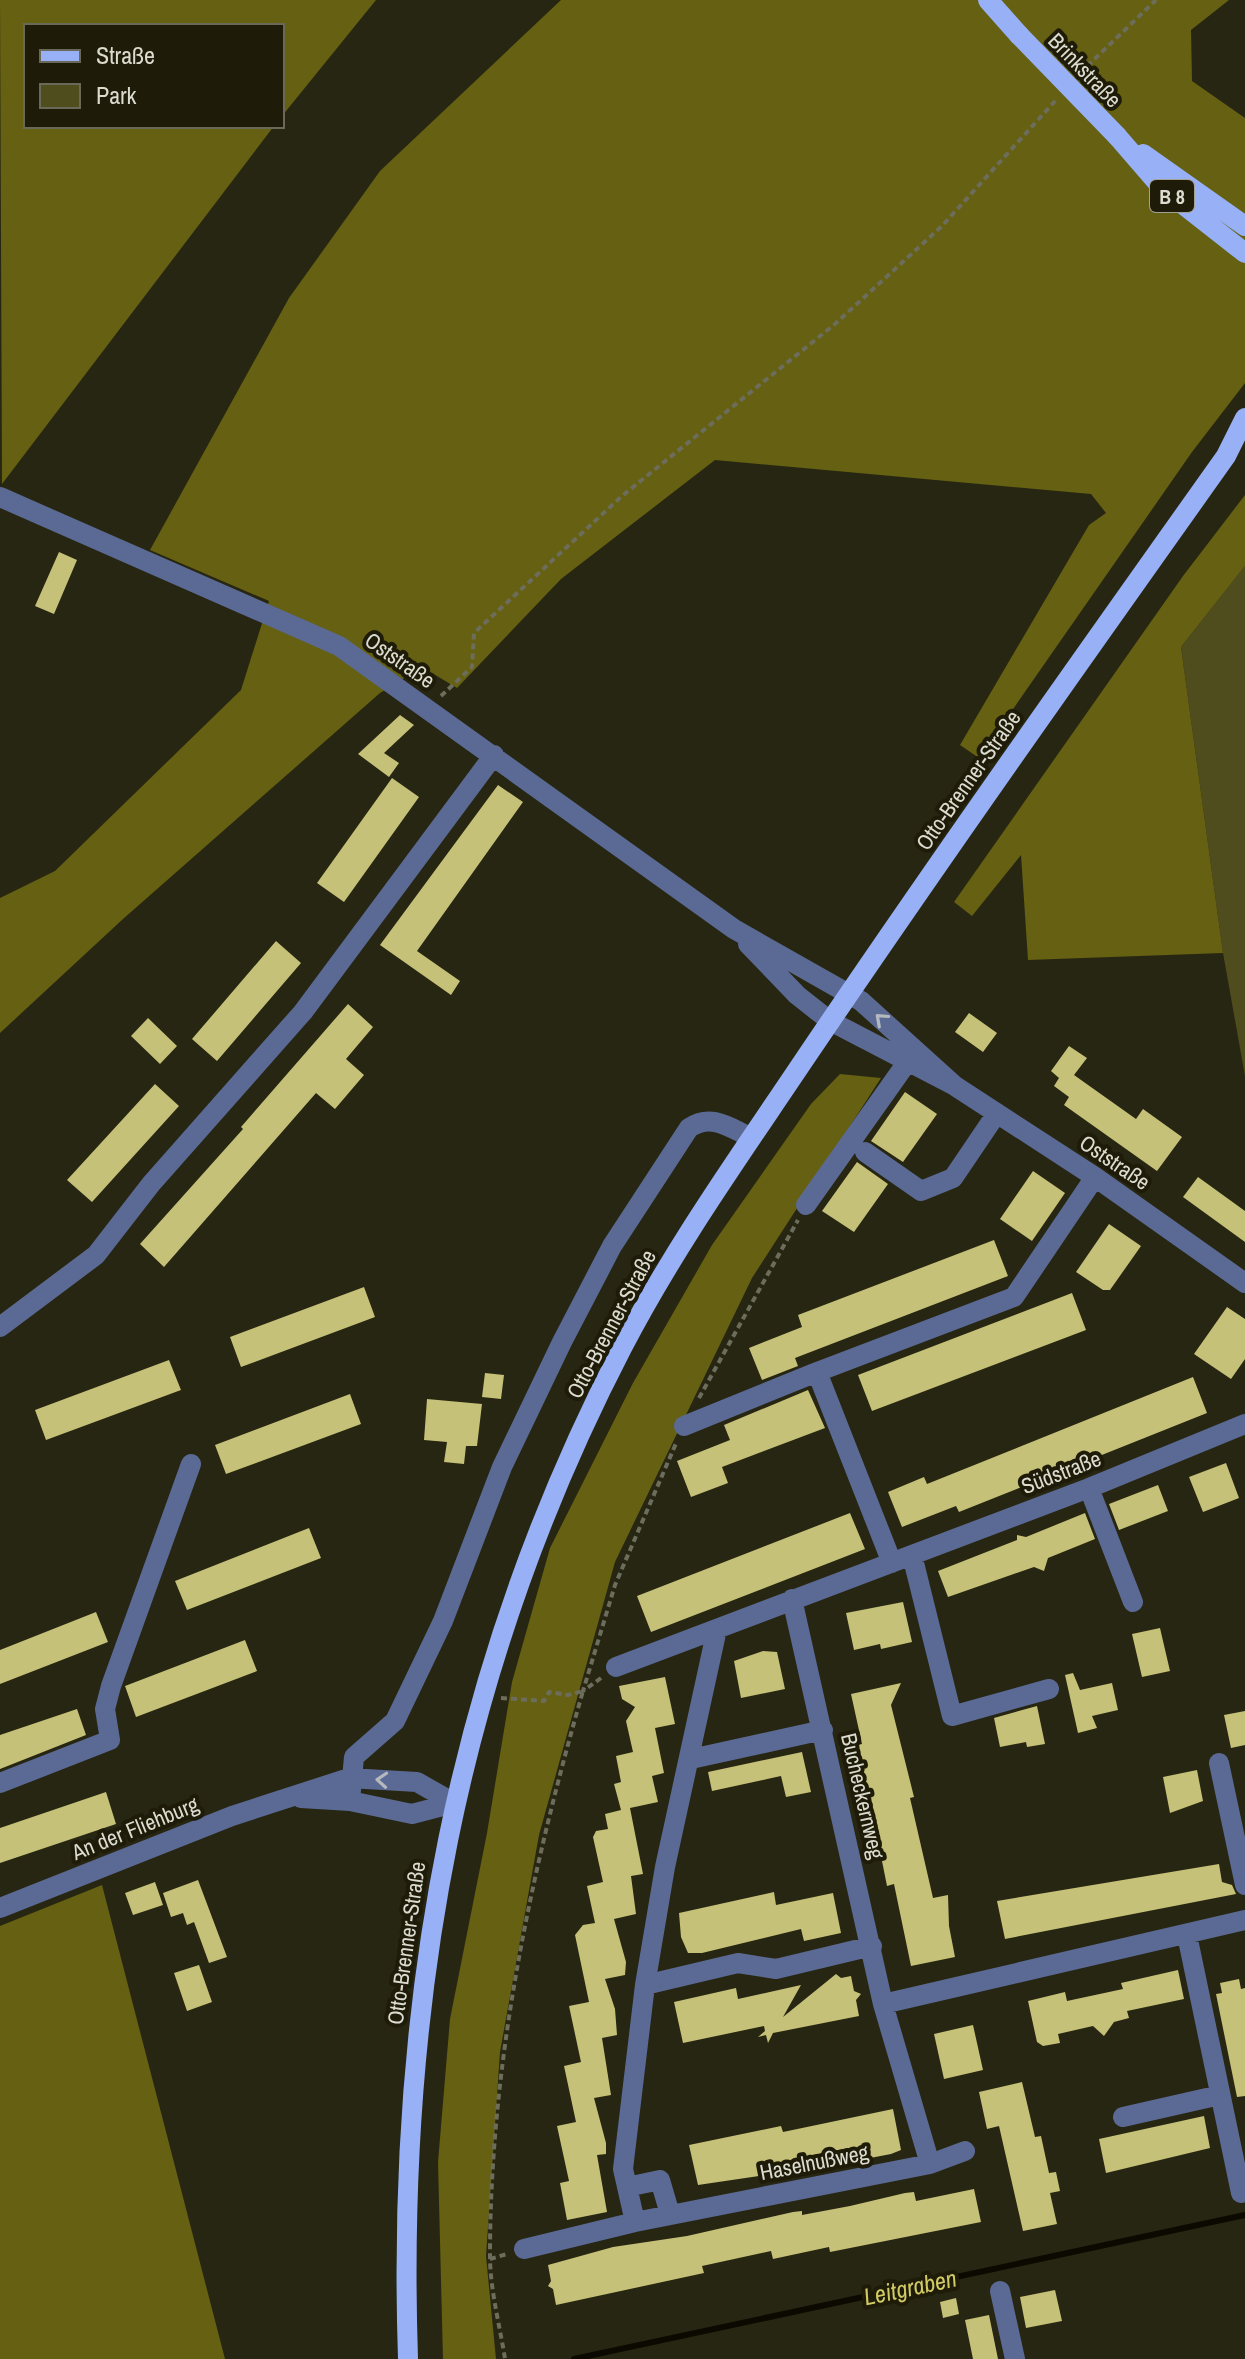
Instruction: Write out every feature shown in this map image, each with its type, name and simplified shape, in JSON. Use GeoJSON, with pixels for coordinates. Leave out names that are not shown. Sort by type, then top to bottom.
{"type":"FeatureCollection","features":[{"type":"Feature","properties":{"kind":"main road","name":"Brinkstraße"},"geometry":{"type":"LineString","coordinates":[[988,0],[1162,188],[1240,250]]}},
{"type":"Feature","properties":{"kind":"main road","name":"Brinkstraße"},"geometry":{"type":"LineString","coordinates":[[1117,136],[1245,226]]}},
{"type":"Feature","properties":{"kind":"main road"},"geometry":{"type":"LineString","coordinates":[[1240,250],[1245,269]]}},
{"type":"Feature","properties":{"kind":"main road","name":"Otto-Brenner-Straße"},"geometry":{"type":"LineString","coordinates":[[408,2359],[407,2166],[418,2015],[439,1869],[483,1695],[512,1606],[566,1469],[621,1349],[684,1237],[848,992],[1226,456],[1245,418]]}},
{"type":"Feature","properties":{"kind":"main road","name":"Otto-Brenner-Straße"},"geometry":{"type":"LineString","coordinates":[[1226,456],[1245,440]]}},
{"type":"Feature","properties":{"kind":"street","name":"Oststraße"},"geometry":{"type":"LineString","coordinates":[[0,497],[339,646],[734,929],[848,992],[955,1086]]}},
{"type":"Feature","properties":{"kind":"street"},"geometry":{"type":"LineString","coordinates":[[0,1327],[96,1255],[151,1184],[303,1012],[494,755]]}},
{"type":"Feature","properties":{"kind":"street","name":"Oststraße"},"geometry":{"type":"LineString","coordinates":[[734,929],[797,995],[830,1021],[955,1086],[1095,1177],[1245,1283]]}},
{"type":"Feature","properties":{"kind":"street"},"geometry":{"type":"LineString","coordinates":[[806,1205],[908,1061]]}},
{"type":"Feature","properties":{"kind":"street"},"geometry":{"type":"LineString","coordinates":[[865,1152],[921,1191],[953,1178],[997,1113]]}},
{"type":"Feature","properties":{"kind":"street"},"geometry":{"type":"LineString","coordinates":[[350,1801],[349,1778],[354,1757],[395,1721],[443,1621],[502,1467],[612,1246],[689,1128],[701,1120],[715,1120],[750,1137]]}},
{"type":"Feature","properties":{"kind":"street"},"geometry":{"type":"LineString","coordinates":[[684,1426],[1014,1297],[1095,1177]]}},
{"type":"Feature","properties":{"kind":"street"},"geometry":{"type":"LineString","coordinates":[[817,1372],[892,1563]]}},
{"type":"Feature","properties":{"kind":"street","name":"Südstraße"},"geometry":{"type":"LineString","coordinates":[[616,1667],[1089,1488],[1245,1424]]}},
{"type":"Feature","properties":{"kind":"street"},"geometry":{"type":"LineString","coordinates":[[0,1783],[110,1740],[105,1709],[111,1686],[191,1464]]}},
{"type":"Feature","properties":{"kind":"street"},"geometry":{"type":"LineString","coordinates":[[1089,1488],[1133,1602]]}},
{"type":"Feature","properties":{"kind":"street"},"geometry":{"type":"LineString","coordinates":[[912,1555],[952,1716],[1049,1689]]}},
{"type":"Feature","properties":{"kind":"street","name":"Bucheckernweg"},"geometry":{"type":"LineString","coordinates":[[792,1599],[883,2004],[930,2164]]}},
{"type":"Feature","properties":{"kind":"street"},"geometry":{"type":"LineString","coordinates":[[635,2222],[623,2169],[645,1985],[665,1867],[717,1629]]}},
{"type":"Feature","properties":{"kind":"street"},"geometry":{"type":"LineString","coordinates":[[691,1759],[823,1730]]}},
{"type":"Feature","properties":{"kind":"street"},"geometry":{"type":"LineString","coordinates":[[1219,1763],[1245,1885]]}},
{"type":"Feature","properties":{"kind":"street","name":"An der Fliehburg"},"geometry":{"type":"LineString","coordinates":[[0,1908],[232,1816],[349,1778],[417,1782],[454,1803]]}},
{"type":"Feature","properties":{"kind":"street","name":"An der Fliehburg"},"geometry":{"type":"LineString","coordinates":[[290,1798],[350,1801],[412,1814],[454,1803]]}},
{"type":"Feature","properties":{"kind":"street"},"geometry":{"type":"LineString","coordinates":[[883,2004],[1245,1920]]}},
{"type":"Feature","properties":{"kind":"street"},"geometry":{"type":"LineString","coordinates":[[1187,1935],[1241,2193]]}},
{"type":"Feature","properties":{"kind":"street"},"geometry":{"type":"LineString","coordinates":[[645,1985],[738,1963],[776,1969],[872,1946]]}},
{"type":"Feature","properties":{"kind":"street"},"geometry":{"type":"LineString","coordinates":[[1123,2117],[1220,2095]]}},
{"type":"Feature","properties":{"kind":"street","name":"Haselnußweg"},"geometry":{"type":"LineString","coordinates":[[524,2249],[670,2214],[930,2164],[965,2151]]}},
{"type":"Feature","properties":{"kind":"street"},"geometry":{"type":"LineString","coordinates":[[627,2187],[660,2180],[670,2214]]}},
{"type":"Feature","properties":{"kind":"street"},"geometry":{"type":"LineString","coordinates":[[1000,2291],[1015,2359]]}},
{"type":"Feature","properties":{"kind":"path"},"geometry":{"type":"LineString","coordinates":[[1076,77],[1156,0]]}},
{"type":"Feature","properties":{"kind":"path"},"geometry":{"type":"LineString","coordinates":[[428,708],[472,667],[474,633],[622,496],[835,324],[878,285],[942,226],[1056,100]]}},
{"type":"Feature","properties":{"kind":"path"},"geometry":{"type":"LineString","coordinates":[[505,2359],[490,2259],[503,2054],[531,1896],[583,1691],[615,1585],[684,1426],[806,1205]]}},
{"type":"Feature","properties":{"kind":"path"},"geometry":{"type":"LineString","coordinates":[[483,1695],[544,1701],[549,1692],[568,1695],[583,1691],[616,1667]]}},
{"type":"Feature","properties":{"kind":"green space"},"geometry":{"type":"Polygon","coordinates":[[[1245,566],[1245,1076],[1223,953],[1181,647],[1245,566]]]}},
{"type":"Feature","properties":{"kind":"shaded area"},"geometry":{"type":"Polygon","coordinates":[[[0,0],[376,0],[284,114],[284,24],[24,24],[24,128],[272,128],[2,484],[0,0]]]}},
{"type":"Feature","properties":{"kind":"shaded area"},"geometry":{"type":"Polygon","coordinates":[[[561,0],[1229,0],[1191,30],[1192,81],[1245,118],[1245,383],[1192,452],[979,758],[960,745],[1089,525],[1106,513],[1091,494],[715,460],[561,579],[457,688],[422,667],[380,693],[123,919],[0,1033],[0,898],[55,871],[241,690],[269,601],[150,550],[289,298],[380,171],[561,0]]]}},
{"type":"Feature","properties":{"kind":"shaded area"},"geometry":{"type":"Polygon","coordinates":[[[1245,495],[1245,566],[1181,647],[1223,953],[1028,960],[1021,855],[972,916],[954,902],[1183,576],[1245,495]]]}},
{"type":"Feature","properties":{"kind":"shaded area"},"geometry":{"type":"Polygon","coordinates":[[[840,1074],[881,1078],[752,1278],[615,1562],[539,1835],[500,2052],[486,2256],[496,2359],[443,2359],[438,2162],[450,2019],[487,1833],[512,1682],[550,1548],[633,1383],[712,1245],[811,1104],[840,1074]]]}},
{"type":"Feature","properties":{"kind":"shaded area"},"geometry":{"type":"Polygon","coordinates":[[[102,1885],[225,2359],[0,2359],[0,1926],[102,1885]]]}},
{"type":"Feature","properties":{"kind":"building"},"geometry":{"type":"Polygon","coordinates":[[[59,552],[77,560],[54,614],[35,606],[59,552]]]}},
{"type":"Feature","properties":{"kind":"building"},"geometry":{"type":"Polygon","coordinates":[[[400,715],[414,725],[384,753],[399,763],[389,777],[358,754],[400,715]]]}},
{"type":"Feature","properties":{"kind":"building"},"geometry":{"type":"Polygon","coordinates":[[[392,778],[419,797],[344,902],[317,883],[392,778]]]}},
{"type":"Feature","properties":{"kind":"building"},"geometry":{"type":"Polygon","coordinates":[[[498,785],[523,802],[417,951],[460,981],[451,995],[380,945],[498,785]]]}},
{"type":"Feature","properties":{"kind":"building"},"geometry":{"type":"Polygon","coordinates":[[[276,941],[301,963],[217,1061],[192,1039],[276,941]]]}},
{"type":"Feature","properties":{"kind":"building"},"geometry":{"type":"Polygon","coordinates":[[[348,1004],[373,1027],[346,1059],[364,1075],[335,1109],[316,1093],[164,1267],[140,1244],[243,1129],[241,1127],[348,1004]]]}},
{"type":"Feature","properties":{"kind":"building"},"geometry":{"type":"Polygon","coordinates":[[[969,1013],[997,1033],[983,1052],[955,1032],[969,1013]]]}},
{"type":"Feature","properties":{"kind":"building"},"geometry":{"type":"Polygon","coordinates":[[[148,1018],[177,1046],[160,1064],[131,1036],[148,1018]]]}},
{"type":"Feature","properties":{"kind":"building"},"geometry":{"type":"Polygon","coordinates":[[[1069,1046],[1087,1058],[1074,1075],[1136,1119],[1143,1109],[1182,1137],[1157,1171],[1064,1105],[1069,1097],[1054,1086],[1059,1078],[1051,1071],[1069,1046]]]}},
{"type":"Feature","properties":{"kind":"building"},"geometry":{"type":"Polygon","coordinates":[[[155,1084],[179,1106],[92,1202],[67,1180],[155,1084]]]}},
{"type":"Feature","properties":{"kind":"building"},"geometry":{"type":"Polygon","coordinates":[[[905,1092],[937,1114],[903,1162],[871,1141],[905,1092]]]}},
{"type":"Feature","properties":{"kind":"building"},"geometry":{"type":"Polygon","coordinates":[[[857,1162],[888,1184],[854,1232],[822,1211],[857,1162]]]}},
{"type":"Feature","properties":{"kind":"building"},"geometry":{"type":"Polygon","coordinates":[[[1033,1171],[1065,1193],[1032,1241],[1000,1219],[1033,1171]]]}},
{"type":"Feature","properties":{"kind":"building"},"geometry":{"type":"Polygon","coordinates":[[[1198,1177],[1245,1211],[1245,1242],[1183,1197],[1198,1177]]]}},
{"type":"Feature","properties":{"kind":"building"},"geometry":{"type":"Polygon","coordinates":[[[1109,1224],[1141,1246],[1110,1290],[1103,1290],[1076,1272],[1109,1224]]]}},
{"type":"Feature","properties":{"kind":"building"},"geometry":{"type":"Polygon","coordinates":[[[994,1240],[1008,1276],[795,1358],[798,1366],[762,1380],[749,1348],[802,1327],[798,1315],[994,1240]]]}},
{"type":"Feature","properties":{"kind":"building"},"geometry":{"type":"Polygon","coordinates":[[[364,1287],[375,1317],[241,1367],[230,1337],[364,1287]]]}},
{"type":"Feature","properties":{"kind":"building"},"geometry":{"type":"Polygon","coordinates":[[[1072,1293],[1086,1330],[872,1411],[858,1375],[1072,1293]]]}},
{"type":"Feature","properties":{"kind":"building"},"geometry":{"type":"Polygon","coordinates":[[[1227,1307],[1245,1319],[1245,1359],[1231,1379],[1194,1354],[1227,1307]]]}},
{"type":"Feature","properties":{"kind":"building"},"geometry":{"type":"Polygon","coordinates":[[[169,1360],[181,1390],[46,1440],[35,1410],[169,1360]]]}},
{"type":"Feature","properties":{"kind":"building"},"geometry":{"type":"Polygon","coordinates":[[[485,1373],[504,1375],[501,1399],[482,1397],[485,1373]]]}},
{"type":"Feature","properties":{"kind":"building"},"geometry":{"type":"Polygon","coordinates":[[[1193,1377],[1207,1413],[959,1512],[956,1506],[902,1527],[888,1492],[924,1477],[927,1484],[1193,1377]]]}},
{"type":"Feature","properties":{"kind":"building"},"geometry":{"type":"Polygon","coordinates":[[[808,1390],[825,1428],[722,1467],[728,1483],[691,1497],[677,1461],[730,1440],[724,1425],[808,1390]]]}},
{"type":"Feature","properties":{"kind":"building"},"geometry":{"type":"Polygon","coordinates":[[[350,1394],[361,1424],[226,1474],[215,1445],[350,1394]]]}},
{"type":"Feature","properties":{"kind":"building"},"geometry":{"type":"Polygon","coordinates":[[[427,1399],[482,1404],[477,1446],[466,1446],[464,1464],[444,1462],[447,1442],[424,1440],[427,1399]]]}},
{"type":"Feature","properties":{"kind":"building"},"geometry":{"type":"Polygon","coordinates":[[[1226,1463],[1239,1498],[1203,1512],[1189,1477],[1226,1463]]]}},
{"type":"Feature","properties":{"kind":"building"},"geometry":{"type":"Polygon","coordinates":[[[1158,1485],[1168,1511],[1119,1530],[1109,1504],[1158,1485]]]}},
{"type":"Feature","properties":{"kind":"building"},"geometry":{"type":"Polygon","coordinates":[[[850,1513],[865,1549],[651,1632],[637,1596],[850,1513]]]}},
{"type":"Feature","properties":{"kind":"building"},"geometry":{"type":"Polygon","coordinates":[[[1085,1513],[1095,1539],[1048,1558],[1044,1571],[1034,1567],[948,1597],[938,1571],[1017,1540],[1017,1535],[1026,1537],[1085,1513]]]}},
{"type":"Feature","properties":{"kind":"building"},"geometry":{"type":"Polygon","coordinates":[[[309,1528],[321,1558],[187,1610],[175,1581],[309,1528]]]}},
{"type":"Feature","properties":{"kind":"building"},"geometry":{"type":"Polygon","coordinates":[[[903,1602],[912,1642],[881,1649],[880,1644],[854,1650],[846,1613],[903,1602]]]}},
{"type":"Feature","properties":{"kind":"building"},"geometry":{"type":"Polygon","coordinates":[[[96,1612],[108,1642],[0,1684],[0,1650],[96,1612]]]}},
{"type":"Feature","properties":{"kind":"building"},"geometry":{"type":"Polygon","coordinates":[[[1160,1628],[1170,1671],[1142,1677],[1132,1634],[1160,1628]]]}},
{"type":"Feature","properties":{"kind":"building"},"geometry":{"type":"Polygon","coordinates":[[[245,1640],[257,1671],[136,1717],[125,1686],[245,1640]]]}},
{"type":"Feature","properties":{"kind":"building"},"geometry":{"type":"Polygon","coordinates":[[[763,1651],[777,1652],[785,1689],[741,1698],[734,1661],[763,1651]]]}},
{"type":"Feature","properties":{"kind":"building"},"geometry":{"type":"Polygon","coordinates":[[[1073,1673],[1080,1690],[1112,1683],[1118,1710],[1092,1716],[1097,1728],[1078,1733],[1065,1675],[1073,1673]]]}},
{"type":"Feature","properties":{"kind":"building"},"geometry":{"type":"Polygon","coordinates":[[[665,1677],[675,1724],[655,1728],[664,1773],[652,1776],[658,1802],[630,1808],[643,1874],[631,1876],[636,1914],[614,1919],[626,1962],[625,1975],[605,1979],[615,2009],[617,2035],[602,2038],[611,2095],[594,2098],[606,2143],[606,2154],[597,2155],[607,2212],[567,2220],[560,2183],[569,2181],[557,2126],[576,2122],[564,2066],[581,2062],[569,2006],[589,2002],[575,1935],[583,1925],[595,1923],[587,1886],[603,1882],[593,1837],[596,1831],[608,1829],[605,1814],[621,1810],[614,1784],[621,1782],[616,1756],[633,1752],[626,1721],[635,1707],[622,1699],[619,1686],[665,1677]]]}},
{"type":"Feature","properties":{"kind":"building"},"geometry":{"type":"Polygon","coordinates":[[[901,1683],[891,1705],[914,1797],[910,1798],[933,1898],[948,1895],[949,1926],[955,1957],[911,1966],[894,1884],[887,1886],[857,1745],[862,1744],[851,1694],[901,1683]]]}},
{"type":"Feature","properties":{"kind":"building"},"geometry":{"type":"Polygon","coordinates":[[[1037,1706],[1045,1744],[1027,1747],[1026,1742],[1000,1747],[994,1718],[1037,1706]]]}},
{"type":"Feature","properties":{"kind":"building"},"geometry":{"type":"Polygon","coordinates":[[[77,1709],[86,1735],[0,1769],[0,1735],[77,1709]]]}},
{"type":"Feature","properties":{"kind":"building"},"geometry":{"type":"Polygon","coordinates":[[[1245,1711],[1245,1745],[1231,1748],[1224,1715],[1245,1711]]]}},
{"type":"Feature","properties":{"kind":"building"},"geometry":{"type":"Polygon","coordinates":[[[802,1752],[811,1792],[786,1797],[781,1776],[712,1791],[708,1772],[802,1752]]]}},
{"type":"Feature","properties":{"kind":"building"},"geometry":{"type":"Polygon","coordinates":[[[1197,1770],[1203,1801],[1170,1813],[1163,1777],[1197,1770]]]}},
{"type":"Feature","properties":{"kind":"building"},"geometry":{"type":"Polygon","coordinates":[[[106,1792],[116,1824],[0,1863],[0,1828],[106,1792]]]}},
{"type":"Feature","properties":{"kind":"building"},"geometry":{"type":"Polygon","coordinates":[[[1219,1864],[1222,1882],[1232,1885],[1236,1894],[1005,1939],[997,1901],[1219,1864]]]}},
{"type":"Feature","properties":{"kind":"building"},"geometry":{"type":"Polygon","coordinates":[[[198,1880],[227,1957],[209,1963],[194,1922],[187,1925],[183,1913],[171,1917],[163,1893],[198,1880]]]}},
{"type":"Feature","properties":{"kind":"building"},"geometry":{"type":"Polygon","coordinates":[[[155,1882],[163,1905],[133,1915],[125,1893],[155,1882]]]}},
{"type":"Feature","properties":{"kind":"building"},"geometry":{"type":"Polygon","coordinates":[[[774,1892],[776,1905],[833,1893],[841,1933],[804,1941],[801,1929],[702,1953],[688,1953],[681,1937],[679,1913],[774,1892]]]}},
{"type":"Feature","properties":{"kind":"building"},"geometry":{"type":"Polygon","coordinates":[[[199,1965],[212,2002],[187,2011],[174,1973],[199,1965]]]}},
{"type":"Feature","properties":{"kind":"building"},"geometry":{"type":"Polygon","coordinates":[[[1178,1970],[1184,1999],[1127,2011],[1129,2018],[1114,2022],[1104,2036],[1093,2026],[1058,2034],[1060,2043],[1043,2046],[1037,2042],[1028,2001],[1065,1992],[1067,2001],[1123,1989],[1121,1983],[1178,1970]]]}},
{"type":"Feature","properties":{"kind":"building"},"geometry":{"type":"Polygon","coordinates":[[[836,1974],[841,1978],[851,1976],[854,1991],[861,1994],[856,2000],[859,2016],[773,2033],[768,2043],[766,2035],[758,2037],[765,2031],[764,2026],[683,2043],[674,2002],[736,1988],[738,1999],[801,1985],[783,2017],[836,1974]]]}},
{"type":"Feature","properties":{"kind":"building"},"geometry":{"type":"Polygon","coordinates":[[[1239,1979],[1241,1989],[1245,1988],[1245,2096],[1237,2097],[1216,1994],[1222,1993],[1220,1983],[1239,1979]]]}},
{"type":"Feature","properties":{"kind":"building"},"geometry":{"type":"Polygon","coordinates":[[[973,2025],[983,2070],[944,2079],[934,2034],[973,2025]]]}},
{"type":"Feature","properties":{"kind":"building"},"geometry":{"type":"Polygon","coordinates":[[[1022,2082],[1035,2137],[1041,2136],[1049,2173],[1056,2172],[1060,2191],[1050,2193],[1057,2224],[1023,2231],[999,2126],[987,2129],[979,2092],[1022,2082]]]}},
{"type":"Feature","properties":{"kind":"building"},"geometry":{"type":"Polygon","coordinates":[[[893,2109],[901,2150],[891,2154],[818,2168],[810,2167],[809,2163],[765,2175],[698,2185],[689,2145],[781,2126],[783,2132],[893,2109]]]}},
{"type":"Feature","properties":{"kind":"building"},"geometry":{"type":"Polygon","coordinates":[[[1204,2116],[1210,2148],[1106,2173],[1099,2139],[1204,2116]]]}},
{"type":"Feature","properties":{"kind":"building"},"geometry":{"type":"Polygon","coordinates":[[[974,2189],[981,2222],[830,2252],[829,2247],[773,2259],[771,2251],[702,2266],[704,2273],[556,2305],[553,2289],[548,2286],[551,2281],[548,2265],[613,2247],[687,2236],[793,2212],[802,2211],[802,2215],[905,2193],[914,2192],[916,2201],[974,2189]]]}},
{"type":"Feature","properties":{"kind":"building"},"geometry":{"type":"Polygon","coordinates":[[[1055,2290],[1062,2321],[1026,2328],[1020,2297],[1055,2290]]]}},
{"type":"Feature","properties":{"kind":"building"},"geometry":{"type":"Polygon","coordinates":[[[956,2298],[959,2314],[943,2318],[940,2302],[956,2298]]]}},
{"type":"Feature","properties":{"kind":"building"},"geometry":{"type":"Polygon","coordinates":[[[989,2315],[998,2359],[973,2359],[965,2320],[989,2315]]]}},
{"type":"Feature","properties":{"kind":"waterway","name":"Leitgraben"},"geometry":{"type":"LineString","coordinates":[[574,2359],[1245,2215]]}}]}
